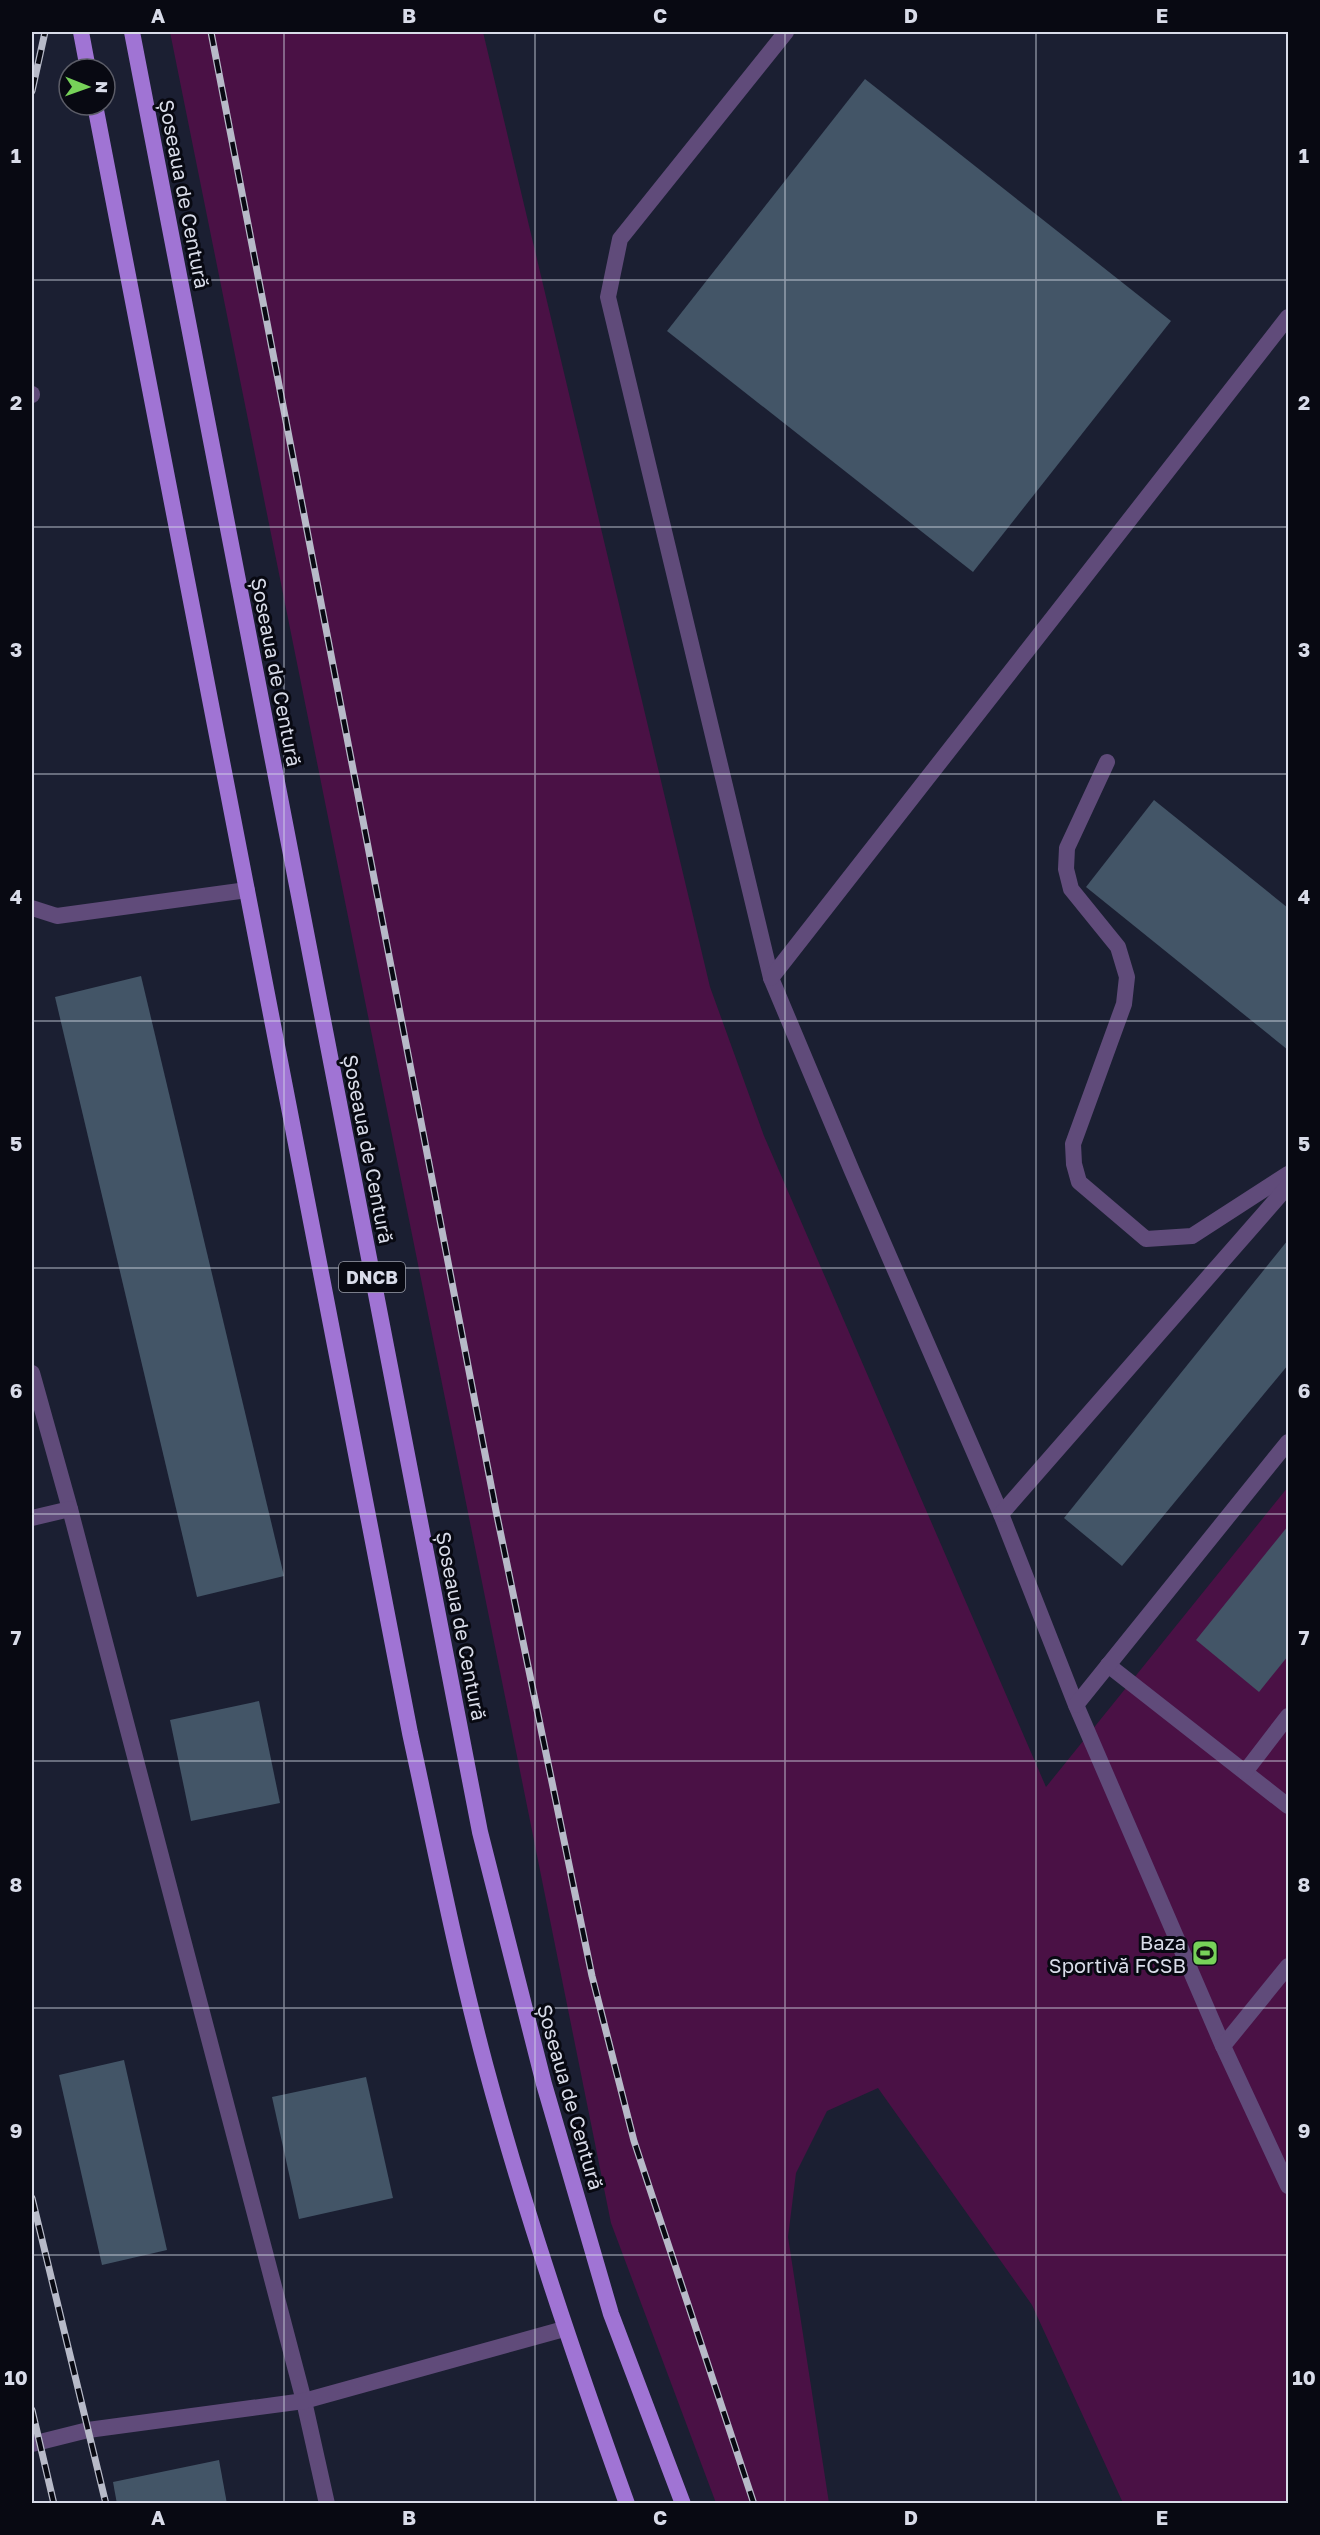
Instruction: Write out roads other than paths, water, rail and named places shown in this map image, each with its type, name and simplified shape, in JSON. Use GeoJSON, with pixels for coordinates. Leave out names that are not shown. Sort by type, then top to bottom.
{"type":"FeatureCollection","features":[{"type":"Feature","properties":{"kind":"main road"},"geometry":{"type":"LineString","coordinates":[[81,32],[86,57]]}},
{"type":"Feature","properties":{"kind":"main road","name":"Șoseaua de Centură"},"geometry":{"type":"LineString","coordinates":[[132,32],[480,1832],[544,2084],[611,2314],[683,2504]]}},
{"type":"Feature","properties":{"kind":"main road","name":"DNCB"},"geometry":{"type":"LineString","coordinates":[[97,117],[410,1733],[440,1871],[485,2064],[564,2329],[627,2504]]}},
{"type":"Feature","properties":{"kind":"lane"},"geometry":{"type":"LineString","coordinates":[[786,32],[620,239],[608,297],[771,978],[1001,1514],[1076,1705],[1223,2046],[1288,2186]]}},
{"type":"Feature","properties":{"kind":"lane"},"geometry":{"type":"LineString","coordinates":[[771,978],[1288,317]]}},
{"type":"Feature","properties":{"kind":"lane"},"geometry":{"type":"LineString","coordinates":[[1107,762],[1067,848],[1066,869],[1071,889],[1118,947],[1127,977],[1124,1004],[1073,1144],[1074,1164],[1079,1182],[1146,1239],[1171,1239],[1192,1236],[1288,1174]]}},
{"type":"Feature","properties":{"kind":"lane"},"geometry":{"type":"LineString","coordinates":[[32,908],[57,916],[247,890]]}},
{"type":"Feature","properties":{"kind":"lane"},"geometry":{"type":"LineString","coordinates":[[1001,1514],[1288,1186]]}},
{"type":"Feature","properties":{"kind":"lane"},"geometry":{"type":"LineString","coordinates":[[32,1373],[70,1509],[304,2401],[327,2504]]}},
{"type":"Feature","properties":{"kind":"lane"},"geometry":{"type":"LineString","coordinates":[[1076,1705],[1288,1442]]}},
{"type":"Feature","properties":{"kind":"lane"},"geometry":{"type":"LineString","coordinates":[[32,1518],[70,1509]]}},
{"type":"Feature","properties":{"kind":"lane"},"geometry":{"type":"LineString","coordinates":[[1108,1665],[1288,1806]]}},
{"type":"Feature","properties":{"kind":"lane"},"geometry":{"type":"LineString","coordinates":[[1245,1772],[1288,1716]]}},
{"type":"Feature","properties":{"kind":"lane"},"geometry":{"type":"LineString","coordinates":[[1223,2046],[1288,1966]]}},
{"type":"Feature","properties":{"kind":"lane"},"geometry":{"type":"LineString","coordinates":[[32,2444],[88,2430],[304,2401],[564,2329]]}},
{"type":"Feature","properties":{"kind":"railway"},"geometry":{"type":"LineString","coordinates":[[32,91],[45,32]]}},
{"type":"Feature","properties":{"kind":"railway"},"geometry":{"type":"LineString","coordinates":[[211,32],[496,1511],[592,1976],[634,2141],[754,2504]]}},
{"type":"Feature","properties":{"kind":"railway"},"geometry":{"type":"LineString","coordinates":[[32,2198],[106,2504]]}},
{"type":"Feature","properties":{"kind":"railway"},"geometry":{"type":"LineString","coordinates":[[32,2410],[54,2504]]}},
{"type":"Feature","properties":{"kind":"place","name":"Baza Sportivă FCSB"},"geometry":{"type":"Point","coordinates":[1205,1953]}}]}
